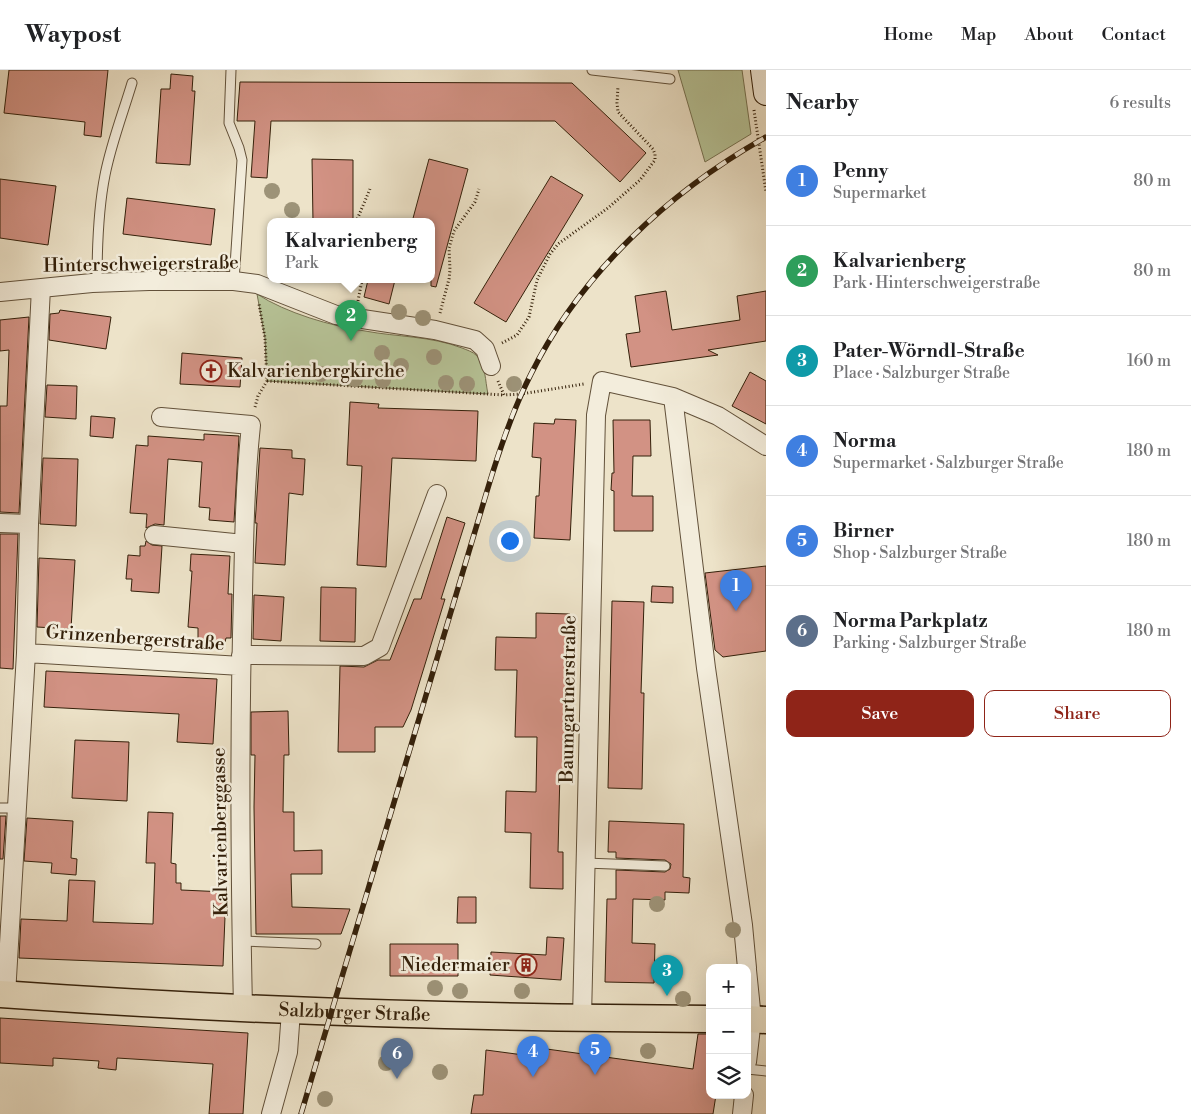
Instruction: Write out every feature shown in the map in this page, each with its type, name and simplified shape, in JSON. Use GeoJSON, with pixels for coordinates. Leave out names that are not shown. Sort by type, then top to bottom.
{"type":"FeatureCollection","features":[{"type":"Feature","properties":{"kind":"main road"},"geometry":{"type":"LineString","coordinates":[[760,99],[763,70]]}},
{"type":"Feature","properties":{"kind":"main road","name":"Salzburger Straße"},"geometry":{"type":"LineString","coordinates":[[3,995],[291,1012],[706,1019]]}},
{"type":"Feature","properties":{"kind":"street","name":"Hinterschweigerstraße"},"geometry":{"type":"LineString","coordinates":[[0,292],[97,283],[234,281],[257,284],[336,315],[435,330],[475,340],[485,349]]}},
{"type":"Feature","properties":{"kind":"street"},"geometry":{"type":"LineString","coordinates":[[3,995],[9,808],[26,653],[29,524],[41,288]]}},
{"type":"Feature","properties":{"kind":"street"},"geometry":{"type":"LineString","coordinates":[[485,349],[491,366]]}},
{"type":"Feature","properties":{"kind":"street"},"geometry":{"type":"LineString","coordinates":[[602,380],[672,397],[718,416],[766,446]]}},
{"type":"Feature","properties":{"kind":"street","name":"Baumgartnerstraße"},"geometry":{"type":"LineString","coordinates":[[582,1018],[596,415],[602,380]]}},
{"type":"Feature","properties":{"kind":"street"},"geometry":{"type":"LineString","coordinates":[[672,397],[706,668],[743,925],[747,964]]}},
{"type":"Feature","properties":{"kind":"street"},"geometry":{"type":"LineString","coordinates":[[161,417],[251,425]]}},
{"type":"Feature","properties":{"kind":"street","name":"Kalvarienberggasse"},"geometry":{"type":"LineString","coordinates":[[243,1008],[239,792],[246,478],[251,425]]}},
{"type":"Feature","properties":{"kind":"street"},"geometry":{"type":"LineString","coordinates":[[241,661],[364,656],[380,646],[437,494]]}},
{"type":"Feature","properties":{"kind":"street"},"geometry":{"type":"LineString","coordinates":[[0,523],[29,524]]}},
{"type":"Feature","properties":{"kind":"street"},"geometry":{"type":"LineString","coordinates":[[154,535],[244,544]]}},
{"type":"Feature","properties":{"kind":"street","name":"Grinzenbergerstraße"},"geometry":{"type":"LineString","coordinates":[[26,653],[241,661]]}},
{"type":"Feature","properties":{"kind":"street"},"geometry":{"type":"LineString","coordinates":[[748,1054],[755,1019],[751,994]]}},
{"type":"Feature","properties":{"kind":"street"},"geometry":{"type":"LineString","coordinates":[[271,1114],[288,1052],[291,1012]]}},
{"type":"Feature","properties":{"kind":"street"},"geometry":{"type":"LineString","coordinates":[[742,1114],[744,1099]]}},
{"type":"Feature","properties":{"kind":"lane"},"geometry":{"type":"LineString","coordinates":[[232,70],[230,124],[242,160],[234,281]]}},
{"type":"Feature","properties":{"kind":"lane"},"geometry":{"type":"LineString","coordinates":[[592,70],[670,79]]}},
{"type":"Feature","properties":{"kind":"lane"},"geometry":{"type":"LineString","coordinates":[[97,283],[102,191],[107,162],[132,82]]}},
{"type":"Feature","properties":{"kind":"lane"},"geometry":{"type":"LineString","coordinates":[[585,863],[665,866]]}},
{"type":"Feature","properties":{"kind":"lane"},"geometry":{"type":"LineString","coordinates":[[242,941],[316,944]]}},
{"type":"Feature","properties":{"kind":"lane"},"geometry":{"type":"LineString","coordinates":[[751,1070],[766,1072]]}},
{"type":"Feature","properties":{"kind":"path"},"geometry":{"type":"LineString","coordinates":[[485,349],[509,340],[522,328],[530,312],[541,269],[558,244],[624,195],[640,180],[655,160],[653,149],[618,112],[619,73]]}},
{"type":"Feature","properties":{"kind":"path"},"geometry":{"type":"LineString","coordinates":[[760,99],[766,192]]}},
{"type":"Feature","properties":{"kind":"path"},"geometry":{"type":"LineString","coordinates":[[358,218],[370,189]]}},
{"type":"Feature","properties":{"kind":"path"},"geometry":{"type":"LineString","coordinates":[[435,330],[449,279],[449,248],[454,231],[475,202],[479,189]]}},
{"type":"Feature","properties":{"kind":"path"},"geometry":{"type":"LineString","coordinates":[[251,425],[258,396],[267,381],[265,338],[257,284]]}},
{"type":"Feature","properties":{"kind":"path"},"geometry":{"type":"LineString","coordinates":[[491,366],[504,395]]}},
{"type":"Feature","properties":{"kind":"path"},"geometry":{"type":"LineString","coordinates":[[267,381],[504,395],[521,394],[602,380]]}},
{"type":"Feature","properties":{"kind":"green space"},"geometry":{"type":"Polygon","coordinates":[[[678,70],[742,70],[751,134],[705,162],[678,70]]]}},
{"type":"Feature","properties":{"kind":"green space"},"geometry":{"type":"Polygon","coordinates":[[[257,294],[295,313],[338,326],[438,341],[470,351],[482,363],[488,394],[267,381],[265,338],[257,294]]]}},
{"type":"Feature","properties":{"kind":"building"},"geometry":{"type":"Polygon","coordinates":[[[9,70],[108,70],[101,137],[84,135],[85,122],[4,113],[9,70]]]}},
{"type":"Feature","properties":{"kind":"building"},"geometry":{"type":"Polygon","coordinates":[[[171,74],[193,76],[192,91],[195,91],[190,165],[156,163],[161,89],[170,89],[171,74]]]}},
{"type":"Feature","properties":{"kind":"building"},"geometry":{"type":"Polygon","coordinates":[[[240,82],[572,83],[646,153],[620,182],[555,121],[271,121],[267,178],[251,177],[255,121],[237,121],[240,82]]]}},
{"type":"Feature","properties":{"kind":"building"},"geometry":{"type":"Polygon","coordinates":[[[312,159],[353,160],[353,218],[313,218],[312,159]]]}},
{"type":"Feature","properties":{"kind":"building"},"geometry":{"type":"Polygon","coordinates":[[[429,159],[468,169],[436,287],[431,286],[431,283],[435,283],[435,218],[413,218],[429,159]]]}},
{"type":"Feature","properties":{"kind":"building"},"geometry":{"type":"Polygon","coordinates":[[[551,176],[583,195],[506,322],[474,303],[551,176]]]}},
{"type":"Feature","properties":{"kind":"building"},"geometry":{"type":"Polygon","coordinates":[[[0,179],[56,186],[48,245],[0,238],[0,179]]]}},
{"type":"Feature","properties":{"kind":"building"},"geometry":{"type":"Polygon","coordinates":[[[127,198],[215,209],[211,245],[123,234],[127,198]]]}},
{"type":"Feature","properties":{"kind":"building"},"geometry":{"type":"Polygon","coordinates":[[[367,283],[394,283],[389,304],[364,297],[367,283]]]}},
{"type":"Feature","properties":{"kind":"building"},"geometry":{"type":"Polygon","coordinates":[[[666,291],[672,330],[740,320],[737,296],[766,291],[766,341],[708,350],[718,355],[631,367],[626,334],[640,332],[635,296],[666,291]]]}},
{"type":"Feature","properties":{"kind":"building"},"geometry":{"type":"Polygon","coordinates":[[[60,310],[111,317],[106,349],[49,340],[50,314],[59,313],[60,310]]]}},
{"type":"Feature","properties":{"kind":"building"},"geometry":{"type":"Polygon","coordinates":[[[29,317],[19,513],[0,512],[0,406],[7,406],[9,350],[0,351],[0,320],[29,317]]]}},
{"type":"Feature","properties":{"kind":"building","name":"Kalvarienbergkirche"},"geometry":{"type":"Polygon","coordinates":[[[182,353],[242,358],[240,387],[180,384],[182,353]]]}},
{"type":"Feature","properties":{"kind":"building"},"geometry":{"type":"Polygon","coordinates":[[[750,372],[766,381],[766,424],[732,406],[750,372]]]}},
{"type":"Feature","properties":{"kind":"building"},"geometry":{"type":"Polygon","coordinates":[[[47,385],[77,386],[76,419],[45,417],[47,385]]]}},
{"type":"Feature","properties":{"kind":"building"},"geometry":{"type":"Polygon","coordinates":[[[350,402],[379,404],[378,408],[478,411],[476,461],[392,458],[386,567],[357,565],[362,466],[347,465],[350,402]]]}},
{"type":"Feature","properties":{"kind":"building"},"geometry":{"type":"Polygon","coordinates":[[[91,416],[115,418],[113,438],[90,436],[91,416]]]}},
{"type":"Feature","properties":{"kind":"building"},"geometry":{"type":"Polygon","coordinates":[[[555,419],[576,420],[570,540],[534,538],[536,496],[539,496],[541,458],[532,457],[534,423],[554,424],[555,419]]]}},
{"type":"Feature","properties":{"kind":"building"},"geometry":{"type":"Polygon","coordinates":[[[613,420],[650,420],[651,456],[633,456],[632,496],[653,496],[653,531],[614,531],[614,491],[611,490],[612,473],[614,473],[613,420]]]}},
{"type":"Feature","properties":{"kind":"building"},"geometry":{"type":"Polygon","coordinates":[[[204,434],[239,436],[234,522],[209,520],[210,508],[199,507],[202,462],[168,459],[164,525],[155,524],[146,528],[147,514],[130,513],[136,445],[148,446],[148,436],[204,440],[204,434]]]}},
{"type":"Feature","properties":{"kind":"building"},"geometry":{"type":"Polygon","coordinates":[[[260,448],[292,450],[292,458],[305,459],[303,495],[289,493],[285,565],[255,563],[257,523],[255,523],[260,448]]]}},
{"type":"Feature","properties":{"kind":"building"},"geometry":{"type":"Polygon","coordinates":[[[43,458],[78,459],[76,526],[40,524],[43,458]]]}},
{"type":"Feature","properties":{"kind":"building"},"geometry":{"type":"Polygon","coordinates":[[[447,517],[465,523],[441,599],[445,599],[411,710],[403,727],[375,727],[375,752],[338,752],[340,666],[364,667],[378,660],[390,660],[414,599],[421,599],[447,517]]]}},
{"type":"Feature","properties":{"kind":"building"},"geometry":{"type":"Polygon","coordinates":[[[0,534],[18,534],[13,669],[0,668],[0,534]]]}},
{"type":"Feature","properties":{"kind":"building"},"geometry":{"type":"Polygon","coordinates":[[[146,541],[152,545],[162,546],[159,593],[131,591],[132,579],[126,579],[128,555],[140,556],[140,546],[145,546],[146,541]]]}},
{"type":"Feature","properties":{"kind":"building"},"geometry":{"type":"Polygon","coordinates":[[[191,554],[230,556],[228,594],[232,594],[231,638],[226,638],[225,642],[198,641],[198,628],[188,627],[192,571],[190,571],[191,554]]]}},
{"type":"Feature","properties":{"kind":"building"},"geometry":{"type":"Polygon","coordinates":[[[39,558],[75,560],[71,629],[37,627],[39,558]]]}},
{"type":"Feature","properties":{"kind":"building"},"geometry":{"type":"Polygon","coordinates":[[[766,566],[766,651],[723,657],[715,650],[705,573],[766,566]]]}},
{"type":"Feature","properties":{"kind":"building"},"geometry":{"type":"Polygon","coordinates":[[[652,586],[673,587],[673,603],[651,602],[652,586]]]}},
{"type":"Feature","properties":{"kind":"building"},"geometry":{"type":"Polygon","coordinates":[[[321,587],[356,588],[355,642],[320,641],[321,587]]]}},
{"type":"Feature","properties":{"kind":"building"},"geometry":{"type":"Polygon","coordinates":[[[254,595],[284,597],[281,641],[253,639],[254,595]]]}},
{"type":"Feature","properties":{"kind":"building"},"geometry":{"type":"Polygon","coordinates":[[[612,601],[644,602],[641,693],[644,693],[642,789],[608,788],[612,601]]]}},
{"type":"Feature","properties":{"kind":"building"},"geometry":{"type":"Polygon","coordinates":[[[536,613],[570,614],[566,771],[560,771],[558,852],[563,852],[563,889],[530,888],[531,833],[505,832],[506,791],[536,792],[537,737],[515,737],[517,670],[495,670],[496,637],[536,638],[536,613]]]}},
{"type":"Feature","properties":{"kind":"building"},"geometry":{"type":"Polygon","coordinates":[[[46,671],[217,679],[213,744],[177,742],[179,714],[44,707],[46,671]]]}},
{"type":"Feature","properties":{"kind":"building"},"geometry":{"type":"Polygon","coordinates":[[[288,711],[289,755],[284,755],[283,812],[294,812],[294,851],[322,850],[322,874],[291,874],[292,907],[350,909],[341,934],[256,934],[255,755],[251,755],[251,712],[288,711]]]}},
{"type":"Feature","properties":{"kind":"building"},"geometry":{"type":"Polygon","coordinates":[[[75,740],[129,742],[127,801],[72,798],[75,740]]]}},
{"type":"Feature","properties":{"kind":"building"},"geometry":{"type":"Polygon","coordinates":[[[148,812],[173,813],[171,863],[176,864],[176,883],[181,883],[181,890],[226,892],[223,966],[19,958],[21,919],[67,921],[69,880],[95,881],[93,922],[153,924],[155,863],[146,863],[148,812]]]}},
{"type":"Feature","properties":{"kind":"building"},"geometry":{"type":"Polygon","coordinates":[[[0,816],[6,816],[3,859],[0,859],[0,816]]]}},
{"type":"Feature","properties":{"kind":"building"},"geometry":{"type":"Polygon","coordinates":[[[27,818],[73,821],[71,858],[77,859],[76,875],[51,873],[52,863],[24,861],[27,818]]]}},
{"type":"Feature","properties":{"kind":"building"},"geometry":{"type":"Polygon","coordinates":[[[609,821],[684,824],[683,877],[690,878],[689,893],[665,892],[665,900],[633,899],[632,943],[655,944],[654,983],[605,982],[607,899],[616,899],[616,870],[665,872],[670,869],[671,864],[665,860],[616,858],[616,852],[608,852],[609,821]]]}},
{"type":"Feature","properties":{"kind":"building"},"geometry":{"type":"Polygon","coordinates":[[[458,897],[476,897],[476,923],[457,923],[458,897]]]}},
{"type":"Feature","properties":{"kind":"building","name":"Niedermaier"},"geometry":{"type":"Polygon","coordinates":[[[547,937],[564,938],[561,980],[490,975],[491,952],[546,955],[547,937]]]}},
{"type":"Feature","properties":{"kind":"building"},"geometry":{"type":"Polygon","coordinates":[[[390,944],[458,944],[458,976],[390,976],[390,944]]]}},
{"type":"Feature","properties":{"kind":"building"},"geometry":{"type":"Polygon","coordinates":[[[0,1018],[248,1033],[243,1114],[209,1114],[213,1064],[117,1058],[116,1070],[98,1068],[99,1061],[53,1058],[53,1066],[0,1063],[0,1018]]]}},
{"type":"Feature","properties":{"kind":"building"},"geometry":{"type":"Polygon","coordinates":[[[698,1034],[706,1034],[706,1099],[715,1099],[713,1114],[471,1114],[474,1095],[483,1095],[486,1050],[531,1056],[532,1047],[693,1069],[698,1034]]]}},
{"type":"Feature","properties":{"kind":"railway"},"geometry":{"type":"LineString","coordinates":[[301,1114],[492,476],[506,431],[524,388],[551,337],[575,302],[631,238],[695,183],[766,137]]}},
{"type":"Feature","properties":{"kind":"place","name":"Kalvarienberg"},"geometry":{"type":"Point","coordinates":[351,341]}},
{"type":"Feature","properties":{"kind":"place","name":"Kalvarienbergkirche"},"geometry":{"type":"Point","coordinates":[211,371]}},
{"type":"Feature","properties":{"kind":"place","name":"Penny"},"geometry":{"type":"Point","coordinates":[736,611]}},
{"type":"Feature","properties":{"kind":"place","name":"Niedermaier"},"geometry":{"type":"Point","coordinates":[526,965]}},
{"type":"Feature","properties":{"kind":"place","name":"Pater-Wörndl-Straße"},"geometry":{"type":"Point","coordinates":[667,996]}},
{"type":"Feature","properties":{"kind":"place","name":"Birner"},"geometry":{"type":"Point","coordinates":[595,1075]}},
{"type":"Feature","properties":{"kind":"place","name":"Norma"},"geometry":{"type":"Point","coordinates":[533,1077]}},
{"type":"Feature","properties":{"kind":"place","name":"Norma Parkplatz"},"geometry":{"type":"Point","coordinates":[397,1079]}}]}
